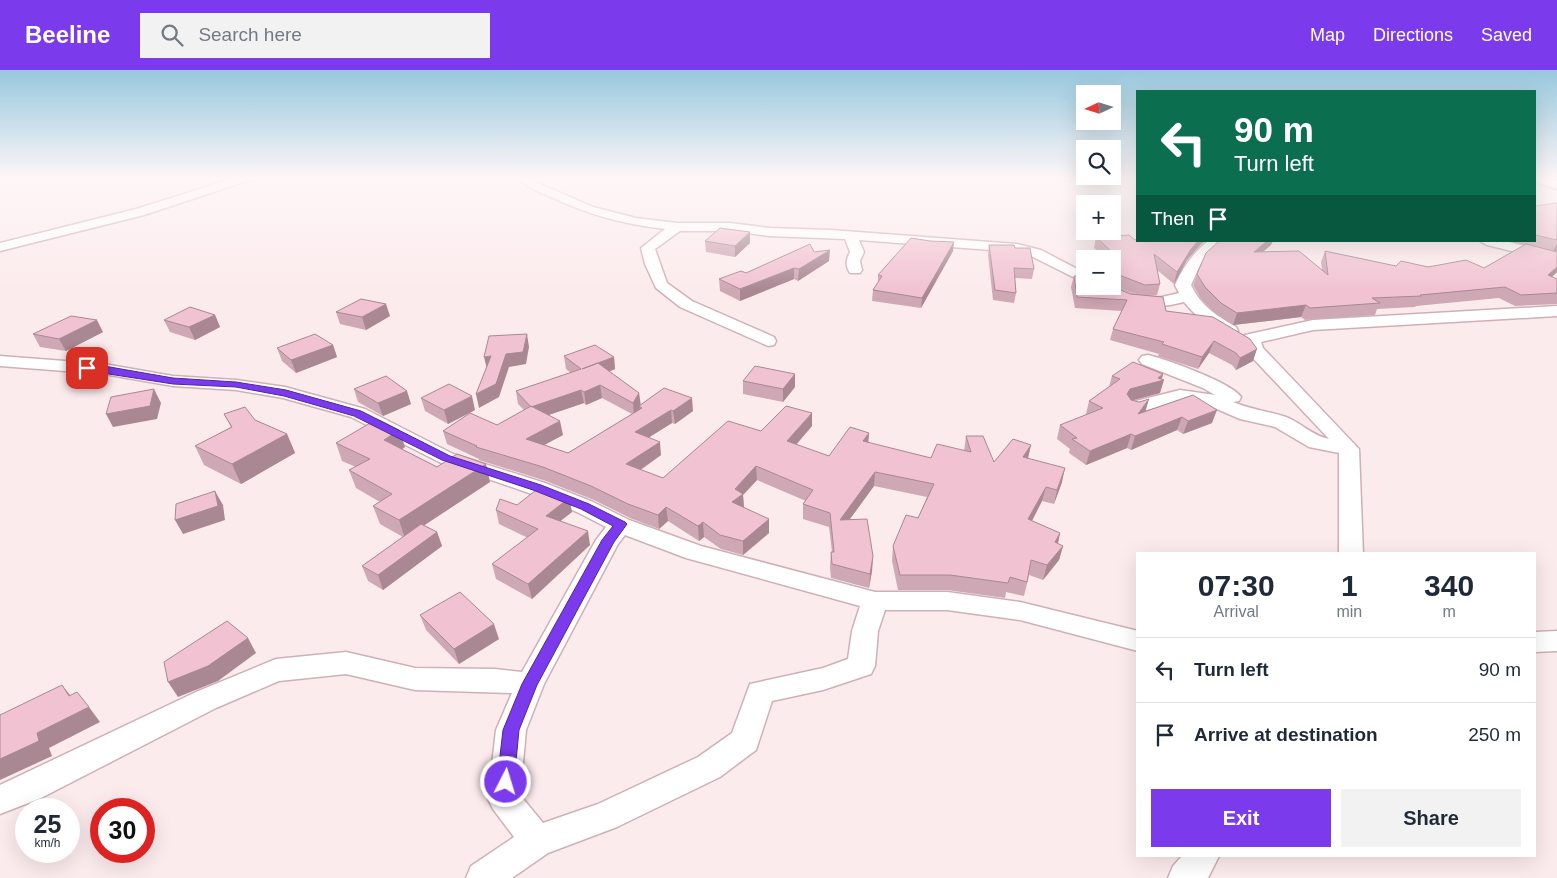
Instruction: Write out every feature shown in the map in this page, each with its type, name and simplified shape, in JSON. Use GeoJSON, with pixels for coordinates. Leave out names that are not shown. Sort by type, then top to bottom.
{"type":"FeatureCollection","features":[{"type":"Feature","properties":{"kind":"street"},"geometry":{"type":"LineString","coordinates":[[0,236],[95,215]]}},
{"type":"Feature","properties":{"kind":"street"},"geometry":{"type":"LineString","coordinates":[[0,247],[130,215]]}},
{"type":"Feature","properties":{"kind":"street"},"geometry":{"type":"LineString","coordinates":[[607,215],[636,222],[676,227],[730,227],[769,232],[1017,248],[1036,253],[1076,274]]}},
{"type":"Feature","properties":{"kind":"street"},"geometry":{"type":"LineString","coordinates":[[676,227],[648,248],[652,264],[661,285],[686,304],[768,341]]}},
{"type":"Feature","properties":{"kind":"street"},"geometry":{"type":"LineString","coordinates":[[742,241],[747,236],[760,236],[808,244],[831,244],[853,237]]}},
{"type":"Feature","properties":{"kind":"street"},"geometry":{"type":"LineString","coordinates":[[853,237],[857,252],[853,261],[855,270]]}},
{"type":"Feature","properties":{"kind":"street"},"geometry":{"type":"LineString","coordinates":[[1216,242],[1201,252],[1186,275],[1183,285],[1187,296],[1207,317],[1240,337],[1270,336],[1313,325],[1557,311]]}},
{"type":"Feature","properties":{"kind":"street"},"geometry":{"type":"LineString","coordinates":[[1491,242],[1553,257],[1557,256]]}},
{"type":"Feature","properties":{"kind":"street"},"geometry":{"type":"LineString","coordinates":[[1116,295],[1126,300],[1146,304],[1168,302],[1187,296]]}},
{"type":"Feature","properties":{"kind":"street"},"geometry":{"type":"LineString","coordinates":[[1251,338],[1255,350],[1349,449],[1352,552]]}},
{"type":"Feature","properties":{"kind":"street"},"geometry":{"type":"LineString","coordinates":[[1148,360],[1209,384],[1316,443],[1349,449]]}},
{"type":"Feature","properties":{"kind":"street"},"geometry":{"type":"LineString","coordinates":[[0,362],[104,369],[173,381],[236,384],[286,393],[358,413],[446,458],[537,488],[621,524],[694,552],[875,601],[947,601],[1020,611],[1136,640]]}},
{"type":"Feature","properties":{"kind":"street"},"geometry":{"type":"LineString","coordinates":[[1136,407],[1180,396],[1206,398],[1247,415],[1281,422]]}},
{"type":"Feature","properties":{"kind":"street"},"geometry":{"type":"LineString","coordinates":[[537,841],[504,799],[511,730],[530,684],[608,540],[621,524]]}},
{"type":"Feature","properties":{"kind":"street"},"geometry":{"type":"LineString","coordinates":[[483,878],[537,841],[606,816],[708,768],[745,741],[760,692],[823,679],[860,666],[864,631],[875,601]]}},
{"type":"Feature","properties":{"kind":"street"},"geometry":{"type":"LineString","coordinates":[[1536,642],[1557,641]]}},
{"type":"Feature","properties":{"kind":"street"},"geometry":{"type":"LineString","coordinates":[[0,800],[30,788],[206,700],[276,670],[346,663],[415,679],[495,680],[530,684]]}},
{"type":"Feature","properties":{"kind":"street"},"geometry":{"type":"LineString","coordinates":[[1185,878],[1192,872],[1201,857]]}},
{"type":"Feature","properties":{"kind":"building"},"geometry":{"type":"Polygon","coordinates":[[[1536,215],[1557,215],[1557,240],[1536,235],[1536,215]]]}},
{"type":"Feature","properties":{"kind":"building"},"geometry":{"type":"Polygon","coordinates":[[[720,228],[750,232],[735,246],[705,241],[720,228]]]}},
{"type":"Feature","properties":{"kind":"building"},"geometry":{"type":"Polygon","coordinates":[[[1121,235],[1129,235],[1136,240],[1136,242],[1197,242],[1177,272],[1154,254],[1160,284],[1145,285],[1121,276],[1121,250],[1110,250],[1099,240],[1121,240],[1121,235]]]}},
{"type":"Feature","properties":{"kind":"building"},"geometry":{"type":"Polygon","coordinates":[[[911,238],[954,242],[922,298],[873,290],[882,276],[878,275],[911,238]]]}},
{"type":"Feature","properties":{"kind":"building"},"geometry":{"type":"Polygon","coordinates":[[[1218,242],[1266,242],[1254,252],[1299,251],[1328,275],[1325,251],[1396,266],[1401,261],[1428,267],[1466,260],[1484,268],[1526,244],[1557,252],[1557,267],[1548,275],[1557,279],[1557,293],[1521,295],[1505,287],[1421,296],[1372,298],[1380,303],[1310,308],[1306,305],[1237,313],[1221,303],[1205,287],[1197,274],[1206,253],[1218,242]]]}},
{"type":"Feature","properties":{"kind":"building"},"geometry":{"type":"Polygon","coordinates":[[[810,244],[814,252],[830,250],[799,269],[794,268],[740,289],[719,279],[741,271],[746,273],[810,244]]]}},
{"type":"Feature","properties":{"kind":"building"},"geometry":{"type":"Polygon","coordinates":[[[989,245],[1014,245],[1015,248],[1030,248],[1034,269],[1014,268],[1016,293],[995,290],[989,245]]]}},
{"type":"Feature","properties":{"kind":"building"},"geometry":{"type":"Polygon","coordinates":[[[1121,290],[1130,294],[1163,297],[1166,311],[1213,317],[1250,339],[1257,349],[1240,358],[1236,353],[1214,341],[1202,357],[1162,344],[1164,342],[1113,329],[1127,300],[1077,297],[1077,295],[1121,295],[1121,290]]]}},
{"type":"Feature","properties":{"kind":"building"},"geometry":{"type":"Polygon","coordinates":[[[361,299],[386,304],[362,317],[336,312],[361,299]]]}},
{"type":"Feature","properties":{"kind":"building"},"geometry":{"type":"Polygon","coordinates":[[[190,307],[215,315],[189,327],[164,320],[190,307]]]}},
{"type":"Feature","properties":{"kind":"building"},"geometry":{"type":"Polygon","coordinates":[[[71,316],[97,320],[59,339],[33,334],[71,316]]]}},
{"type":"Feature","properties":{"kind":"building"},"geometry":{"type":"Polygon","coordinates":[[[315,334],[333,345],[291,360],[277,348],[315,334]]]}},
{"type":"Feature","properties":{"kind":"building"},"geometry":{"type":"Polygon","coordinates":[[[527,334],[523,352],[506,354],[496,384],[476,394],[491,356],[484,357],[489,336],[527,334]]]}},
{"type":"Feature","properties":{"kind":"building"},"geometry":{"type":"Polygon","coordinates":[[[595,345],[614,357],[598,363],[639,393],[633,403],[600,385],[584,392],[581,390],[531,407],[516,391],[581,369],[564,356],[595,345]]]}},
{"type":"Feature","properties":{"kind":"building"},"geometry":{"type":"Polygon","coordinates":[[[1133,362],[1163,374],[1158,378],[1164,380],[1130,389],[1127,394],[1131,400],[1139,402],[1149,399],[1138,414],[1193,395],[1217,410],[1188,421],[1182,417],[1135,436],[1131,434],[1090,451],[1072,439],[1077,438],[1060,425],[1103,408],[1089,401],[1120,379],[1112,376],[1133,362]]]}},
{"type":"Feature","properties":{"kind":"building"},"geometry":{"type":"Polygon","coordinates":[[[755,366],[795,374],[783,389],[743,381],[755,366]]]}},
{"type":"Feature","properties":{"kind":"building"},"geometry":{"type":"Polygon","coordinates":[[[386,376],[407,391],[378,403],[354,389],[386,376]]]}},
{"type":"Feature","properties":{"kind":"building"},"geometry":{"type":"Polygon","coordinates":[[[449,384],[472,396],[444,410],[421,398],[449,384]]]}},
{"type":"Feature","properties":{"kind":"building"},"geometry":{"type":"Polygon","coordinates":[[[664,388],[692,398],[635,432],[660,442],[626,464],[663,478],[728,421],[761,431],[786,406],[812,413],[787,441],[829,456],[850,427],[869,433],[863,441],[931,458],[937,444],[971,452],[966,436],[983,436],[994,462],[1013,439],[1031,445],[1023,457],[1065,468],[1057,490],[1046,487],[1028,519],[1060,533],[1055,542],[1063,546],[1047,565],[1031,560],[1027,582],[1010,577],[1008,583],[950,575],[900,575],[893,546],[906,515],[918,518],[934,484],[875,472],[840,520],[867,519],[873,556],[870,574],[832,564],[831,552],[834,552],[830,513],[803,504],[813,490],[756,466],[735,489],[743,494],[732,502],[769,519],[743,541],[720,535],[703,522],[698,526],[666,507],[658,515],[543,467],[476,447],[443,431],[470,413],[497,425],[531,406],[560,421],[526,439],[568,453],[642,408],[639,406],[664,388]]]}},
{"type":"Feature","properties":{"kind":"building"},"geometry":{"type":"Polygon","coordinates":[[[154,389],[150,406],[106,414],[111,397],[154,389]]]}},
{"type":"Feature","properties":{"kind":"building"},"geometry":{"type":"Polygon","coordinates":[[[245,407],[255,420],[287,434],[232,464],[195,446],[232,427],[224,414],[245,407]]]}},
{"type":"Feature","properties":{"kind":"building"},"geometry":{"type":"Polygon","coordinates":[[[377,419],[399,430],[384,440],[437,467],[457,454],[486,464],[399,520],[373,506],[392,494],[349,470],[370,459],[336,443],[377,419]]]}},
{"type":"Feature","properties":{"kind":"building"},"geometry":{"type":"Polygon","coordinates":[[[540,487],[569,498],[546,516],[588,531],[528,584],[492,564],[538,529],[496,510],[500,499],[517,505],[540,487]]]}},
{"type":"Feature","properties":{"kind":"building"},"geometry":{"type":"Polygon","coordinates":[[[215,491],[218,506],[175,520],[176,504],[215,491]]]}},
{"type":"Feature","properties":{"kind":"building"},"geometry":{"type":"Polygon","coordinates":[[[421,524],[437,532],[378,575],[362,566],[421,524]]]}},
{"type":"Feature","properties":{"kind":"building"},"geometry":{"type":"Polygon","coordinates":[[[460,592],[494,624],[454,649],[420,615],[460,592]]]}},
{"type":"Feature","properties":{"kind":"building"},"geometry":{"type":"Polygon","coordinates":[[[227,621],[248,638],[208,666],[168,682],[164,662],[227,621]]]}},
{"type":"Feature","properties":{"kind":"building"},"geometry":{"type":"Polygon","coordinates":[[[62,685],[69,696],[77,692],[89,707],[37,733],[39,741],[0,759],[0,715],[62,685]]]}},
{"type":"Feature","properties":{"kind":"route"},"geometry":{"type":"LineString","coordinates":[[87,368],[104,369],[173,381],[236,384],[286,393],[358,413],[446,458],[537,488],[621,524],[608,540],[530,684],[511,730],[506,782]]}}]}
